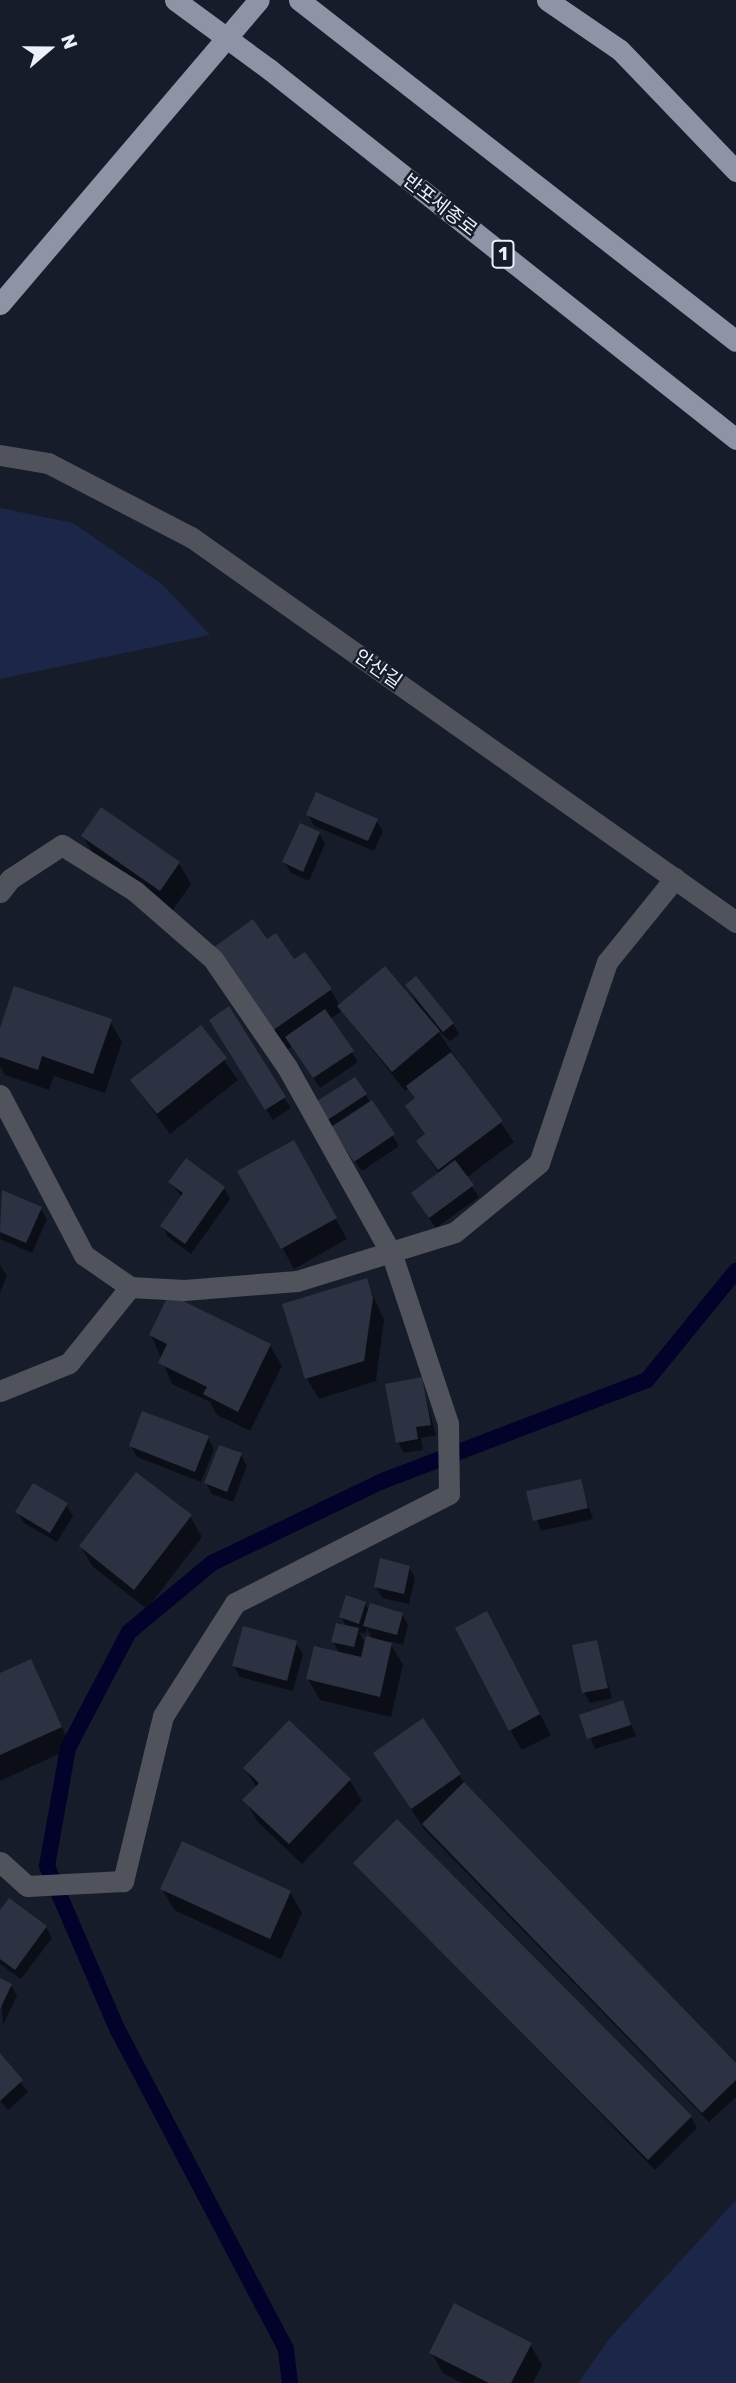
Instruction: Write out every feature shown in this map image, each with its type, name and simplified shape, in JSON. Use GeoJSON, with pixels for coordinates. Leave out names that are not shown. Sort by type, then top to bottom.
{"type":"FeatureCollection","features":[{"type":"Feature","properties":{"kind":"highway","name":"반포세종로"},"geometry":{"type":"LineString","coordinates":[[175,0],[269,69],[736,439]]}},
{"type":"Feature","properties":{"kind":"highway"},"geometry":{"type":"LineString","coordinates":[[0,304],[259,0]]}},
{"type":"Feature","properties":{"kind":"highway"},"geometry":{"type":"LineString","coordinates":[[299,0],[736,341]]}},
{"type":"Feature","properties":{"kind":"highway"},"geometry":{"type":"LineString","coordinates":[[547,0],[620,50],[736,171]]}},
{"type":"Feature","properties":{"kind":"street","name":"안산길"},"geometry":{"type":"LineString","coordinates":[[0,455],[48,463],[191,537],[736,922]]}},
{"type":"Feature","properties":{"kind":"street"},"geometry":{"type":"LineString","coordinates":[[0,892],[10,879],[62,845],[135,891],[213,959],[287,1067],[392,1255],[448,1423],[449,1494],[235,1603],[163,1716],[123,1881],[27,1886],[0,1862]]}},
{"type":"Feature","properties":{"kind":"street"},"geometry":{"type":"LineString","coordinates":[[0,1096],[84,1255],[130,1287],[184,1290],[297,1281],[392,1255],[455,1232],[539,1163],[607,962],[675,878]]}},
{"type":"Feature","properties":{"kind":"street"},"geometry":{"type":"LineString","coordinates":[[0,1391],[69,1363],[130,1287]]}},
{"type":"Feature","properties":{"kind":"shaded area"},"geometry":{"type":"Polygon","coordinates":[[[0,508],[73,523],[163,585],[210,635],[0,679],[0,508]]]}},
{"type":"Feature","properties":{"kind":"shaded area"},"geometry":{"type":"Polygon","coordinates":[[[736,2200],[736,2383],[578,2383],[610,2338],[736,2200]]]}},
{"type":"Feature","properties":{"kind":"building"},"geometry":{"type":"Polygon","coordinates":[[[316,792],[378,819],[368,841],[306,815],[316,792]]]}},
{"type":"Feature","properties":{"kind":"building"},"geometry":{"type":"Polygon","coordinates":[[[101,807],[180,862],[160,891],[81,836],[101,807]]]}},
{"type":"Feature","properties":{"kind":"building"},"geometry":{"type":"Polygon","coordinates":[[[300,823],[320,832],[303,872],[282,862],[300,823]]]}},
{"type":"Feature","properties":{"kind":"building"},"geometry":{"type":"Polygon","coordinates":[[[253,919],[267,939],[276,933],[294,959],[305,952],[332,989],[272,1031],[213,948],[253,919]]]}},
{"type":"Feature","properties":{"kind":"building"},"geometry":{"type":"Polygon","coordinates":[[[385,966],[440,1031],[392,1072],[337,1006],[385,966]]]}},
{"type":"Feature","properties":{"kind":"building"},"geometry":{"type":"Polygon","coordinates":[[[416,976],[454,1023],[443,1032],[405,985],[416,976]]]}},
{"type":"Feature","properties":{"kind":"building"},"geometry":{"type":"Polygon","coordinates":[[[14,986],[112,1019],[93,1074],[42,1056],[38,1070],[0,1057],[0,1028],[14,986]]]}},
{"type":"Feature","properties":{"kind":"building"},"geometry":{"type":"Polygon","coordinates":[[[229,1006],[286,1097],[265,1110],[209,1020],[229,1006]]]}},
{"type":"Feature","properties":{"kind":"building"},"geometry":{"type":"Polygon","coordinates":[[[325,1009],[354,1051],[313,1078],[285,1037],[325,1009]]]}},
{"type":"Feature","properties":{"kind":"building"},"geometry":{"type":"Polygon","coordinates":[[[201,1025],[227,1058],[157,1114],[130,1080],[201,1025]]]}},
{"type":"Feature","properties":{"kind":"building"},"geometry":{"type":"Polygon","coordinates":[[[451,1052],[503,1121],[438,1170],[416,1141],[425,1134],[405,1106],[415,1098],[406,1086],[451,1052]]]}},
{"type":"Feature","properties":{"kind":"building"},"geometry":{"type":"Polygon","coordinates":[[[355,1077],[367,1094],[326,1121],[314,1103],[355,1077]]]}},
{"type":"Feature","properties":{"kind":"building"},"geometry":{"type":"Polygon","coordinates":[[[372,1100],[395,1134],[354,1162],[331,1127],[372,1100]]]}},
{"type":"Feature","properties":{"kind":"building"},"geometry":{"type":"Polygon","coordinates":[[[294,1140],[337,1218],[281,1249],[237,1171],[294,1140]]]}},
{"type":"Feature","properties":{"kind":"building"},"geometry":{"type":"Polygon","coordinates":[[[186,1158],[225,1187],[185,1244],[160,1226],[183,1193],[168,1182],[186,1158]]]}},
{"type":"Feature","properties":{"kind":"building"},"geometry":{"type":"Polygon","coordinates":[[[455,1160],[474,1185],[429,1218],[411,1193],[455,1160]]]}},
{"type":"Feature","properties":{"kind":"building"},"geometry":{"type":"Polygon","coordinates":[[[2,1190],[42,1207],[26,1243],[0,1232],[2,1190]]]}},
{"type":"Feature","properties":{"kind":"building"},"geometry":{"type":"Polygon","coordinates":[[[367,1278],[373,1298],[364,1361],[305,1379],[282,1304],[367,1278]]]}},
{"type":"Feature","properties":{"kind":"building"},"geometry":{"type":"Polygon","coordinates":[[[169,1294],[271,1344],[238,1412],[203,1394],[207,1387],[158,1363],[167,1344],[149,1335],[169,1294]]]}},
{"type":"Feature","properties":{"kind":"building"},"geometry":{"type":"Polygon","coordinates":[[[422,1377],[431,1425],[416,1427],[418,1439],[396,1443],[385,1384],[422,1377]]]}},
{"type":"Feature","properties":{"kind":"building"},"geometry":{"type":"Polygon","coordinates":[[[142,1411],[209,1436],[195,1472],[129,1446],[142,1411]]]}},
{"type":"Feature","properties":{"kind":"building"},"geometry":{"type":"Polygon","coordinates":[[[219,1445],[242,1453],[227,1492],[204,1483],[219,1445]]]}},
{"type":"Feature","properties":{"kind":"building"},"geometry":{"type":"Polygon","coordinates":[[[136,1472],[192,1515],[134,1590],[79,1546],[136,1472]]]}},
{"type":"Feature","properties":{"kind":"building"},"geometry":{"type":"Polygon","coordinates":[[[581,1479],[588,1508],[533,1521],[526,1491],[581,1479]]]}},
{"type":"Feature","properties":{"kind":"building"},"geometry":{"type":"Polygon","coordinates":[[[33,1483],[68,1503],[50,1533],[15,1512],[33,1483]]]}},
{"type":"Feature","properties":{"kind":"building"},"geometry":{"type":"Polygon","coordinates":[[[380,1558],[410,1566],[404,1594],[374,1587],[380,1558]]]}},
{"type":"Feature","properties":{"kind":"building"},"geometry":{"type":"Polygon","coordinates":[[[346,1595],[366,1602],[359,1624],[339,1617],[346,1595]]]}},
{"type":"Feature","properties":{"kind":"building"},"geometry":{"type":"Polygon","coordinates":[[[370,1603],[403,1613],[397,1635],[363,1626],[370,1603]]]}},
{"type":"Feature","properties":{"kind":"building"},"geometry":{"type":"Polygon","coordinates":[[[487,1611],[540,1714],[509,1731],[455,1628],[487,1611]]]}},
{"type":"Feature","properties":{"kind":"building"},"geometry":{"type":"Polygon","coordinates":[[[336,1623],[359,1628],[354,1647],[331,1642],[336,1623]]]}},
{"type":"Feature","properties":{"kind":"building"},"geometry":{"type":"Polygon","coordinates":[[[243,1626],[297,1641],[287,1681],[232,1666],[243,1626]]]}},
{"type":"Feature","properties":{"kind":"building"},"geometry":{"type":"Polygon","coordinates":[[[366,1636],[392,1643],[380,1697],[306,1679],[314,1646],[361,1657],[366,1636]]]}},
{"type":"Feature","properties":{"kind":"building"},"geometry":{"type":"Polygon","coordinates":[[[597,1640],[608,1688],[582,1693],[572,1645],[597,1640]]]}},
{"type":"Feature","properties":{"kind":"building"},"geometry":{"type":"Polygon","coordinates":[[[31,1659],[62,1727],[0,1755],[0,1673],[31,1659]]]}},
{"type":"Feature","properties":{"kind":"building"},"geometry":{"type":"Polygon","coordinates":[[[623,1700],[631,1725],[587,1739],[579,1715],[623,1700]]]}},
{"type":"Feature","properties":{"kind":"building"},"geometry":{"type":"Polygon","coordinates":[[[423,1718],[461,1774],[411,1809],[373,1753],[423,1718]]]}},
{"type":"Feature","properties":{"kind":"building"},"geometry":{"type":"Polygon","coordinates":[[[289,1720],[351,1779],[289,1844],[242,1800],[259,1783],[243,1768],[289,1720]]]}},
{"type":"Feature","properties":{"kind":"building"},"geometry":{"type":"Polygon","coordinates":[[[464,1782],[736,2063],[736,2080],[702,2113],[422,1824],[464,1782]]]}},
{"type":"Feature","properties":{"kind":"building"},"geometry":{"type":"Polygon","coordinates":[[[397,1819],[692,2116],[648,2160],[353,1863],[397,1819]]]}},
{"type":"Feature","properties":{"kind":"building"},"geometry":{"type":"Polygon","coordinates":[[[182,1841],[291,1891],[270,1939],[160,1889],[182,1841]]]}},
{"type":"Feature","properties":{"kind":"building"},"geometry":{"type":"Polygon","coordinates":[[[9,1898],[47,1926],[15,1970],[0,1959],[0,1910],[9,1898]]]}},
{"type":"Feature","properties":{"kind":"building"},"geometry":{"type":"Polygon","coordinates":[[[0,1978],[12,1984],[0,2009],[0,1978]]]}},
{"type":"Feature","properties":{"kind":"building"},"geometry":{"type":"Polygon","coordinates":[[[0,2053],[23,2080],[0,2101],[0,2053]]]}},
{"type":"Feature","properties":{"kind":"building"},"geometry":{"type":"Polygon","coordinates":[[[454,2303],[532,2343],[511,2383],[489,2383],[429,2353],[454,2303]]]}},
{"type":"Feature","properties":{"kind":"waterway"},"geometry":{"type":"LineString","coordinates":[[290,2383],[286,2349],[118,2031],[47,1866],[68,1748],[129,1632],[212,1563],[380,1482],[647,1380],[736,1271]]}}]}
